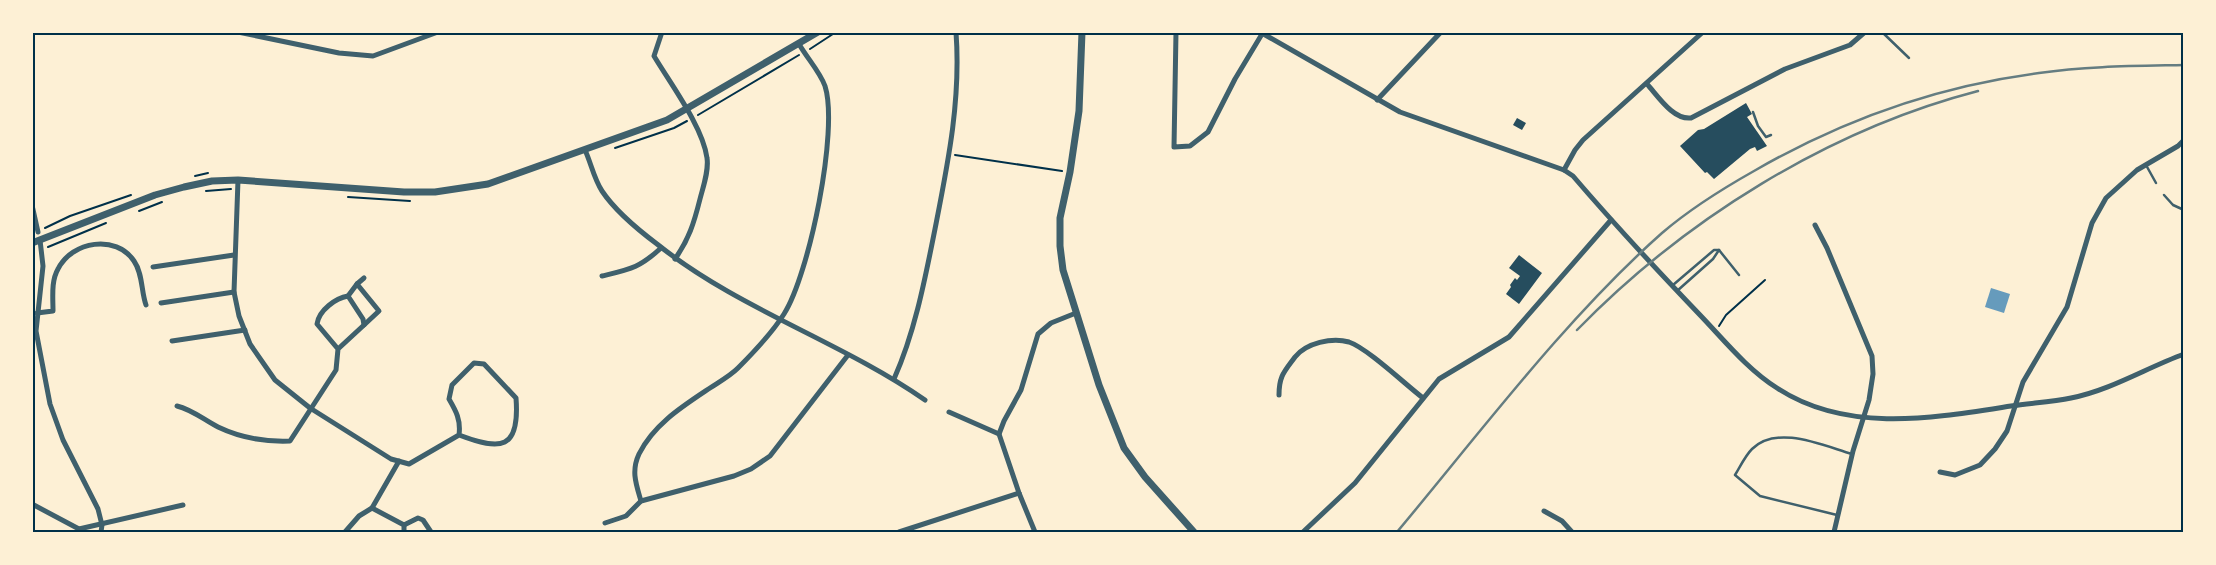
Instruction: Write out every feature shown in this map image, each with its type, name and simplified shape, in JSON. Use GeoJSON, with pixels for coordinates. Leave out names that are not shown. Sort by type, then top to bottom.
{"type":"FeatureCollection","features":[{"type":"Feature","properties":{"kind":"street"},"geometry":{"type":"LineString","coordinates":[[238,32],[339,53],[373,56],[438,32]]}},
{"type":"Feature","properties":{"kind":"street"},"geometry":{"type":"LineString","coordinates":[[662,32],[654,56],[701,137],[707,158],[696,218],[688,240],[675,258]]}},
{"type":"Feature","properties":{"kind":"street"},"geometry":{"type":"LineString","coordinates":[[894,379],[906,352],[930,258],[950,154],[958,63],[956,32]]}},
{"type":"Feature","properties":{"kind":"street"},"geometry":{"type":"LineString","coordinates":[[1082,32],[1079,110],[1059,233],[1061,260],[1099,385],[1124,448],[1145,477],[1194,532]]}},
{"type":"Feature","properties":{"kind":"street"},"geometry":{"type":"LineString","coordinates":[[1176,32],[1174,147],[1190,146],[1208,132],[1261,33],[1400,112],[1564,170],[1573,176],[1672,286],[1747,364],[1785,393],[1828,411],[1852,417],[1905,419],[2072,398],[2123,381],[2184,354]]}},
{"type":"Feature","properties":{"kind":"street"},"geometry":{"type":"LineString","coordinates":[[1377,100],[1441,32]]}},
{"type":"Feature","properties":{"kind":"street"},"geometry":{"type":"LineString","coordinates":[[1564,170],[1575,150],[1584,140],[1702,32]]}},
{"type":"Feature","properties":{"kind":"street"},"geometry":{"type":"LineString","coordinates":[[1647,84],[1674,113],[1680,117],[1691,118],[1786,70],[1850,45],[1865,32]]}},
{"type":"Feature","properties":{"kind":"street"},"geometry":{"type":"LineString","coordinates":[[32,243],[177,189],[212,182],[238,180],[404,192],[435,192],[488,184],[667,120],[686,111],[814,34]]}},
{"type":"Feature","properties":{"kind":"street"},"geometry":{"type":"LineString","coordinates":[[640,501],[633,474],[639,453],[664,421],[736,370],[785,312],[803,268],[814,228],[828,142],[828,102],[824,85],[799,44]]}},
{"type":"Feature","properties":{"kind":"street"},"geometry":{"type":"LineString","coordinates":[[1940,472],[1955,475],[1980,465],[1995,449],[2007,431],[2023,382],[2067,307],[2092,223],[2106,198],[2124,180],[2178,146],[2184,140]]}},
{"type":"Feature","properties":{"kind":"street"},"geometry":{"type":"LineString","coordinates":[[585,150],[602,191],[633,225],[661,248],[706,280],[894,379],[924,400]]}},
{"type":"Feature","properties":{"kind":"street"},"geometry":{"type":"LineString","coordinates":[[238,180],[234,292],[250,344],[275,380],[310,408],[391,459],[409,464],[459,435]]}},
{"type":"Feature","properties":{"kind":"street"},"geometry":{"type":"LineString","coordinates":[[32,205],[38,232]]}},
{"type":"Feature","properties":{"kind":"street"},"geometry":{"type":"LineString","coordinates":[[1304,532],[1355,483],[1439,379],[1508,337],[1611,220]]}},
{"type":"Feature","properties":{"kind":"street"},"geometry":{"type":"LineString","coordinates":[[1815,225],[1827,248],[1872,356],[1873,374],[1865,418],[1852,454],[1834,532]]}},
{"type":"Feature","properties":{"kind":"street"},"geometry":{"type":"LineString","coordinates":[[40,240],[43,266],[34,333],[44,366],[50,404],[63,440],[98,509],[102,525],[101,532]]}},
{"type":"Feature","properties":{"kind":"street"},"geometry":{"type":"LineString","coordinates":[[37,313],[53,311],[53,285],[57,270],[64,259],[78,248],[96,243],[109,245],[125,252],[134,261],[140,275],[146,305]]}},
{"type":"Feature","properties":{"kind":"street"},"geometry":{"type":"LineString","coordinates":[[602,276],[630,269],[646,262],[661,248]]}},
{"type":"Feature","properties":{"kind":"street"},"geometry":{"type":"LineString","coordinates":[[153,267],[234,255]]}},
{"type":"Feature","properties":{"kind":"street"},"geometry":{"type":"LineString","coordinates":[[338,349],[317,324],[318,319],[337,298],[348,296],[364,278]]}},
{"type":"Feature","properties":{"kind":"street"},"geometry":{"type":"LineString","coordinates":[[177,406],[187,408],[233,433],[250,439],[277,442],[290,441],[336,370],[338,349],[379,311],[357,284]]}},
{"type":"Feature","properties":{"kind":"street"},"geometry":{"type":"LineString","coordinates":[[161,304],[234,292]]}},
{"type":"Feature","properties":{"kind":"street"},"geometry":{"type":"LineString","coordinates":[[348,296],[363,319],[364,325]]}},
{"type":"Feature","properties":{"kind":"street"},"geometry":{"type":"LineString","coordinates":[[1035,532],[1019,493],[999,434],[1021,390],[1038,334],[1051,323],[1076,313]]}},
{"type":"Feature","properties":{"kind":"street"},"geometry":{"type":"LineString","coordinates":[[172,341],[245,330]]}},
{"type":"Feature","properties":{"kind":"street"},"geometry":{"type":"LineString","coordinates":[[1280,395],[1280,377],[1306,347],[1321,342],[1349,342],[1367,353],[1423,398]]}},
{"type":"Feature","properties":{"kind":"street"},"geometry":{"type":"LineString","coordinates":[[605,523],[626,516],[640,501],[734,476],[751,469],[770,456],[782,443],[848,355]]}},
{"type":"Feature","properties":{"kind":"street"},"geometry":{"type":"LineString","coordinates":[[474,363],[484,364],[516,398],[514,432],[510,439],[496,446],[481,444],[459,435],[458,416],[449,399],[452,385],[474,363]]}},
{"type":"Feature","properties":{"kind":"street"},"geometry":{"type":"LineString","coordinates":[[949,412],[999,434]]}},
{"type":"Feature","properties":{"kind":"street"},"geometry":{"type":"LineString","coordinates":[[346,532],[359,516],[372,508],[399,461]]}},
{"type":"Feature","properties":{"kind":"street"},"geometry":{"type":"LineString","coordinates":[[899,532],[1019,493]]}},
{"type":"Feature","properties":{"kind":"street"},"geometry":{"type":"LineString","coordinates":[[32,504],[79,529],[184,505]]}},
{"type":"Feature","properties":{"kind":"street"},"geometry":{"type":"LineString","coordinates":[[372,508],[404,525]]}},
{"type":"Feature","properties":{"kind":"street"},"geometry":{"type":"LineString","coordinates":[[1544,512],[1562,522],[1572,532]]}},
{"type":"Feature","properties":{"kind":"street"},"geometry":{"type":"LineString","coordinates":[[404,525],[418,518],[423,520],[431,532]]}},
{"type":"Feature","properties":{"kind":"street"},"geometry":{"type":"LineString","coordinates":[[404,525],[404,532]]}},
{"type":"Feature","properties":{"kind":"lane"},"geometry":{"type":"LineString","coordinates":[[1882,32],[1909,58]]}},
{"type":"Feature","properties":{"kind":"lane"},"geometry":{"type":"LineString","coordinates":[[1753,112],[1758,126],[1766,137],[1771,135]]}},
{"type":"Feature","properties":{"kind":"lane"},"geometry":{"type":"LineString","coordinates":[[2146,166],[2156,183]]}},
{"type":"Feature","properties":{"kind":"lane"},"geometry":{"type":"LineString","coordinates":[[2164,195],[2173,205],[2184,210]]}},
{"type":"Feature","properties":{"kind":"lane"},"geometry":{"type":"LineString","coordinates":[[1672,286],[1714,250],[1719,250]]}},
{"type":"Feature","properties":{"kind":"lane"},"geometry":{"type":"LineString","coordinates":[[1719,250],[1739,275]]}},
{"type":"Feature","properties":{"kind":"lane"},"geometry":{"type":"LineString","coordinates":[[1677,291],[1713,259],[1719,250]]}},
{"type":"Feature","properties":{"kind":"lane"},"geometry":{"type":"LineString","coordinates":[[1838,515],[1760,496],[1735,475],[1752,449],[1768,439],[1791,438],[1852,454]]}},
{"type":"Feature","properties":{"kind":"path"},"geometry":{"type":"LineString","coordinates":[[614,148],[674,128],[836,32]]}},
{"type":"Feature","properties":{"kind":"path"},"geometry":{"type":"LineString","coordinates":[[950,154],[1062,171]]}},
{"type":"Feature","properties":{"kind":"path"},"geometry":{"type":"LineString","coordinates":[[187,178],[214,173]]}},
{"type":"Feature","properties":{"kind":"path"},"geometry":{"type":"LineString","coordinates":[[202,192],[237,190]]}},
{"type":"Feature","properties":{"kind":"path"},"geometry":{"type":"LineString","coordinates":[[38,232],[70,216],[133,194]]}},
{"type":"Feature","properties":{"kind":"path"},"geometry":{"type":"LineString","coordinates":[[344,196],[411,200]]}},
{"type":"Feature","properties":{"kind":"path"},"geometry":{"type":"LineString","coordinates":[[136,212],[163,202]]}},
{"type":"Feature","properties":{"kind":"path"},"geometry":{"type":"LineString","coordinates":[[42,250],[109,222]]}},
{"type":"Feature","properties":{"kind":"path"},"geometry":{"type":"LineString","coordinates":[[1715,331],[1726,315],[1765,280]]}},
{"type":"Feature","properties":{"kind":"water"},"geometry":{"type":"Polygon","coordinates":[[[1991,288],[2010,294],[2004,313],[1985,307],[1991,288]]]}},
{"type":"Feature","properties":{"kind":"building"},"geometry":{"type":"Polygon","coordinates":[[[1746,103],[1752,114],[1747,117],[1767,146],[1757,151],[1755,147],[1750,149],[1714,179],[1707,172],[1705,173],[1680,146],[1698,130],[1704,129],[1746,103]]]}},
{"type":"Feature","properties":{"kind":"building"},"geometry":{"type":"Polygon","coordinates":[[[1517,118],[1526,123],[1522,130],[1513,125],[1517,118]]]}},
{"type":"Feature","properties":{"kind":"building"},"geometry":{"type":"Polygon","coordinates":[[[1519,255],[1542,273],[1519,304],[1506,294],[1515,278],[1517,280],[1520,276],[1509,268],[1519,255]]]}},
{"type":"Feature","properties":{"kind":"railway"},"geometry":{"type":"LineString","coordinates":[[1397,532],[1524,378],[1591,302],[1662,233],[1730,185],[1821,136],[1856,121],[1928,96],[2001,79],[2057,71],[2184,65]]}},
{"type":"Feature","properties":{"kind":"railway"},"geometry":{"type":"LineString","coordinates":[[1577,330],[1619,290],[1664,252],[1711,216],[1761,184],[1813,155],[1867,129],[1922,108],[1978,91]]}}]}
